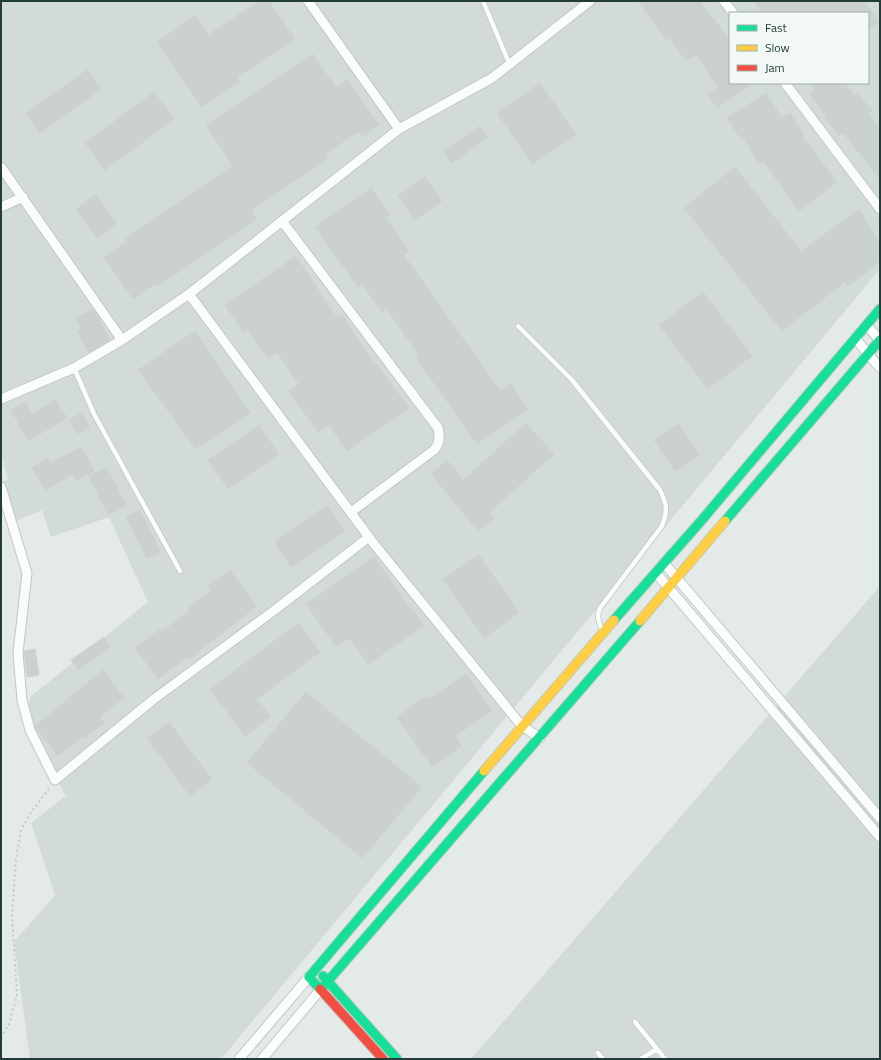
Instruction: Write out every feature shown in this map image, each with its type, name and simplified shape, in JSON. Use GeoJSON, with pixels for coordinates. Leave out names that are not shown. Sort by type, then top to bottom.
{"type":"FeatureCollection","features":[{"type":"Feature","properties":{"kind":"street"},"geometry":{"type":"LineString","coordinates":[[1,399],[74,368],[122,340],[189,294],[399,129],[492,78],[590,1]]}},
{"type":"Feature","properties":{"kind":"street"},"geometry":{"type":"LineString","coordinates":[[724,1],[732,12]]}},
{"type":"Feature","properties":{"kind":"street"},"geometry":{"type":"LineString","coordinates":[[310,2],[399,129]]}},
{"type":"Feature","properties":{"kind":"street"},"geometry":{"type":"LineString","coordinates":[[786,84],[880,209]]}},
{"type":"Feature","properties":{"kind":"street"},"geometry":{"type":"LineString","coordinates":[[1,167],[122,340]]}},
{"type":"Feature","properties":{"kind":"street"},"geometry":{"type":"LineString","coordinates":[[1,207],[23,197]]}},
{"type":"Feature","properties":{"kind":"street"},"geometry":{"type":"LineString","coordinates":[[282,221],[438,428],[439,441],[434,450],[351,512]]}},
{"type":"Feature","properties":{"kind":"street"},"geometry":{"type":"LineString","coordinates":[[189,294],[369,537],[522,726],[540,738]]}},
{"type":"Feature","properties":{"kind":"street"},"geometry":{"type":"LineString","coordinates":[[239,1059],[522,726],[656,573],[880,309]]}},
{"type":"Feature","properties":{"kind":"street"},"geometry":{"type":"LineString","coordinates":[[262,1059],[677,579],[880,340],[867,324]]}},
{"type":"Feature","properties":{"kind":"street"},"geometry":{"type":"LineString","coordinates":[[855,338],[880,368]]}},
{"type":"Feature","properties":{"kind":"street"},"geometry":{"type":"LineString","coordinates":[[1,487],[27,573],[18,653],[22,700],[30,730],[55,780],[154,699],[276,609],[369,537]]}},
{"type":"Feature","properties":{"kind":"street"},"geometry":{"type":"LineString","coordinates":[[664,563],[880,818]]}},
{"type":"Feature","properties":{"kind":"street"},"geometry":{"type":"LineString","coordinates":[[656,573],[880,837]]}},
{"type":"Feature","properties":{"kind":"street"},"geometry":{"type":"LineString","coordinates":[[413,855],[428,867]]}},
{"type":"Feature","properties":{"kind":"street"},"geometry":{"type":"LineString","coordinates":[[316,969],[398,1059]]}},
{"type":"Feature","properties":{"kind":"street"},"geometry":{"type":"LineString","coordinates":[[309,977],[383,1059]]}},
{"type":"Feature","properties":{"kind":"lane"},"geometry":{"type":"LineString","coordinates":[[483,1],[509,64]]}},
{"type":"Feature","properties":{"kind":"lane"},"geometry":{"type":"LineString","coordinates":[[518,326],[572,380],[660,490],[666,503],[667,514],[662,526],[600,608],[598,620],[604,632]]}},
{"type":"Feature","properties":{"kind":"lane"},"geometry":{"type":"LineString","coordinates":[[74,368],[94,414],[180,571]]}},
{"type":"Feature","properties":{"kind":"lane"},"geometry":{"type":"LineString","coordinates":[[635,1022],[665,1059]]}},
{"type":"Feature","properties":{"kind":"lane"},"geometry":{"type":"LineString","coordinates":[[641,1059],[657,1049]]}},
{"type":"Feature","properties":{"kind":"lane"},"geometry":{"type":"LineString","coordinates":[[598,1053],[603,1059]]}},
{"type":"Feature","properties":{"kind":"path"},"geometry":{"type":"LineString","coordinates":[[1,1038],[9,1024],[17,995],[12,914],[16,859],[21,830],[30,814],[55,780]]}},
{"type":"Feature","properties":{"kind":"shaded area"},"geometry":{"type":"Polygon","coordinates":[[[1,1],[880,1],[880,269],[221,1059],[30,1059],[14,942],[55,895],[31,823],[66,796],[26,721],[30,697],[148,602],[109,517],[51,537],[42,510],[11,523],[1,497],[1,482],[8,479],[1,453],[1,1]]]}},
{"type":"Feature","properties":{"kind":"shaded area"},"geometry":{"type":"Polygon","coordinates":[[[880,586],[880,1059],[471,1059],[880,586]]]}},
{"type":"Feature","properties":{"kind":"building"},"geometry":{"type":"Polygon","coordinates":[[[259,1],[269,1],[295,39],[237,77],[240,82],[202,107],[157,42],[195,16],[208,35],[259,1]]]}},
{"type":"Feature","properties":{"kind":"building"},"geometry":{"type":"Polygon","coordinates":[[[638,1],[700,1],[712,19],[714,18],[729,40],[729,84],[753,84],[717,108],[708,94],[718,87],[696,55],[686,61],[670,38],[667,40],[638,1]]]}},
{"type":"Feature","properties":{"kind":"building"},"geometry":{"type":"Polygon","coordinates":[[[754,1],[864,1],[880,22],[869,29],[869,12],[761,12],[754,1]]]}},
{"type":"Feature","properties":{"kind":"building"},"geometry":{"type":"Polygon","coordinates":[[[313,54],[336,88],[347,80],[379,125],[362,137],[359,131],[325,154],[328,159],[251,210],[257,219],[158,286],[156,283],[133,299],[104,257],[127,242],[125,239],[233,166],[206,125],[313,54]]]}},
{"type":"Feature","properties":{"kind":"building"},"geometry":{"type":"Polygon","coordinates":[[[87,70],[101,89],[40,133],[26,113],[87,70]]]}},
{"type":"Feature","properties":{"kind":"building"},"geometry":{"type":"Polygon","coordinates":[[[540,83],[576,135],[532,164],[497,113],[540,83]]]}},
{"type":"Feature","properties":{"kind":"building"},"geometry":{"type":"Polygon","coordinates":[[[811,84],[845,84],[854,96],[858,93],[872,111],[868,114],[880,129],[880,179],[843,133],[839,136],[825,118],[827,117],[809,93],[815,89],[811,84]]]}},
{"type":"Feature","properties":{"kind":"building"},"geometry":{"type":"Polygon","coordinates":[[[154,92],[174,119],[105,170],[85,143],[154,92]]]}},
{"type":"Feature","properties":{"kind":"building"},"geometry":{"type":"Polygon","coordinates":[[[766,93],[782,118],[790,113],[804,135],[802,136],[837,182],[799,211],[763,161],[759,163],[742,136],[740,138],[727,118],[766,93]]]}},
{"type":"Feature","properties":{"kind":"building"},"geometry":{"type":"Polygon","coordinates":[[[480,126],[488,137],[452,163],[443,151],[480,126]]]}},
{"type":"Feature","properties":{"kind":"building"},"geometry":{"type":"Polygon","coordinates":[[[735,167],[801,251],[859,210],[880,243],[880,262],[848,286],[845,282],[782,331],[684,208],[735,167]]]}},
{"type":"Feature","properties":{"kind":"building"},"geometry":{"type":"Polygon","coordinates":[[[425,177],[442,201],[415,220],[398,196],[425,177]]]}},
{"type":"Feature","properties":{"kind":"building"},"geometry":{"type":"Polygon","coordinates":[[[371,188],[390,215],[386,218],[409,252],[404,255],[500,391],[511,384],[528,409],[477,444],[415,356],[418,354],[387,309],[382,312],[362,284],[358,287],[315,227],[371,188]]]}},
{"type":"Feature","properties":{"kind":"building"},"geometry":{"type":"Polygon","coordinates":[[[96,194],[117,224],[97,238],[76,209],[96,194]]]}},
{"type":"Feature","properties":{"kind":"building"},"geometry":{"type":"Polygon","coordinates":[[[296,256],[337,318],[342,315],[376,365],[377,364],[409,408],[347,451],[329,425],[318,432],[289,391],[299,384],[277,352],[268,358],[248,330],[244,333],[225,305],[296,256]]]}},
{"type":"Feature","properties":{"kind":"building"},"geometry":{"type":"Polygon","coordinates":[[[703,292],[752,356],[708,389],[659,325],[703,292]]]}},
{"type":"Feature","properties":{"kind":"building"},"geometry":{"type":"Polygon","coordinates":[[[93,309],[110,340],[89,353],[77,331],[81,329],[76,318],[93,309]]]}},
{"type":"Feature","properties":{"kind":"building"},"geometry":{"type":"Polygon","coordinates":[[[195,331],[250,413],[196,449],[138,370],[195,331]]]}},
{"type":"Feature","properties":{"kind":"building"},"geometry":{"type":"Polygon","coordinates":[[[56,400],[67,418],[28,441],[11,410],[26,402],[32,414],[56,400]]]}},
{"type":"Feature","properties":{"kind":"building"},"geometry":{"type":"Polygon","coordinates":[[[81,413],[90,428],[77,434],[69,420],[81,413]]]}},
{"type":"Feature","properties":{"kind":"building"},"geometry":{"type":"Polygon","coordinates":[[[526,423],[554,454],[490,512],[494,518],[478,531],[431,474],[447,460],[463,480],[526,423]]]}},
{"type":"Feature","properties":{"kind":"building"},"geometry":{"type":"Polygon","coordinates":[[[678,424],[699,455],[675,471],[654,440],[678,424]]]}},
{"type":"Feature","properties":{"kind":"building"},"geometry":{"type":"Polygon","coordinates":[[[259,425],[279,454],[228,489],[208,460],[259,425]]]}},
{"type":"Feature","properties":{"kind":"building"},"geometry":{"type":"Polygon","coordinates":[[[82,447],[94,471],[76,480],[73,474],[46,490],[32,468],[48,458],[51,463],[82,447]]]}},
{"type":"Feature","properties":{"kind":"building"},"geometry":{"type":"Polygon","coordinates":[[[107,467],[126,506],[108,515],[89,476],[107,467]]]}},
{"type":"Feature","properties":{"kind":"building"},"geometry":{"type":"Polygon","coordinates":[[[327,505],[345,531],[291,567],[274,542],[327,505]]]}},
{"type":"Feature","properties":{"kind":"building"},"geometry":{"type":"Polygon","coordinates":[[[140,510],[161,552],[147,559],[126,517],[140,510]]]}},
{"type":"Feature","properties":{"kind":"building"},"geometry":{"type":"Polygon","coordinates":[[[479,555],[519,613],[484,638],[443,579],[479,555]]]}},
{"type":"Feature","properties":{"kind":"building"},"geometry":{"type":"Polygon","coordinates":[[[374,557],[412,612],[414,611],[424,626],[368,664],[350,638],[336,647],[306,604],[374,557]]]}},
{"type":"Feature","properties":{"kind":"building"},"geometry":{"type":"Polygon","coordinates":[[[230,570],[257,606],[188,660],[186,658],[158,679],[135,648],[160,629],[161,632],[190,611],[188,608],[212,590],[208,586],[230,570]]]}},
{"type":"Feature","properties":{"kind":"building"},"geometry":{"type":"Polygon","coordinates":[[[298,623],[320,652],[257,699],[271,717],[245,736],[210,689],[298,623]]]}},
{"type":"Feature","properties":{"kind":"building"},"geometry":{"type":"Polygon","coordinates":[[[104,637],[110,647],[78,670],[71,660],[104,637]]]}},
{"type":"Feature","properties":{"kind":"building"},"geometry":{"type":"Polygon","coordinates":[[[35,649],[39,675],[27,677],[24,651],[35,649]]]}},
{"type":"Feature","properties":{"kind":"building"},"geometry":{"type":"Polygon","coordinates":[[[103,670],[124,698],[99,717],[104,723],[85,738],[83,736],[58,756],[35,726],[103,670]]]}},
{"type":"Feature","properties":{"kind":"building"},"geometry":{"type":"Polygon","coordinates":[[[466,674],[492,711],[455,736],[462,746],[432,767],[397,717],[427,696],[429,699],[466,674]]]}},
{"type":"Feature","properties":{"kind":"building"},"geometry":{"type":"Polygon","coordinates":[[[306,692],[422,787],[362,858],[247,763],[306,692]]]}},
{"type":"Feature","properties":{"kind":"building"},"geometry":{"type":"Polygon","coordinates":[[[169,722],[212,779],[190,796],[147,738],[169,722]]]}},
{"type":"Feature","properties":{"kind":"traffic: fast"},"geometry":{"type":"LineString","coordinates":[[614,620],[701,521],[880,309]]}},
{"type":"Feature","properties":{"kind":"traffic: fast"},"geometry":{"type":"LineString","coordinates":[[725,521],[880,340]]}},
{"type":"Feature","properties":{"kind":"traffic: fast"},"geometry":{"type":"LineString","coordinates":[[321,989],[640,621]]}},
{"type":"Feature","properties":{"kind":"traffic: fast"},"geometry":{"type":"LineString","coordinates":[[320,989],[309,977],[484,771]]}},
{"type":"Feature","properties":{"kind":"traffic: fast"},"geometry":{"type":"LineString","coordinates":[[323,976],[397,1059]]}},
{"type":"Feature","properties":{"kind":"traffic: slow"},"geometry":{"type":"LineString","coordinates":[[640,621],[725,521]]}},
{"type":"Feature","properties":{"kind":"traffic: slow"},"geometry":{"type":"LineString","coordinates":[[484,771],[614,620]]}},
{"type":"Feature","properties":{"kind":"traffic: jam"},"geometry":{"type":"LineString","coordinates":[[320,989],[383,1059]]}}]}
